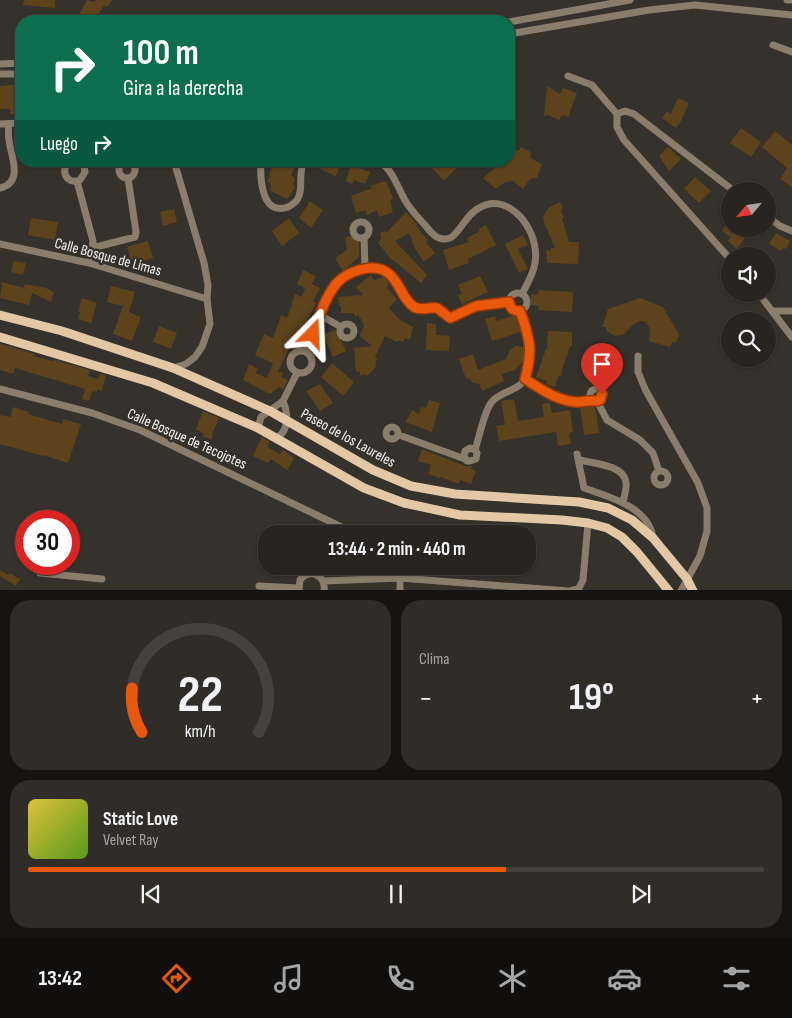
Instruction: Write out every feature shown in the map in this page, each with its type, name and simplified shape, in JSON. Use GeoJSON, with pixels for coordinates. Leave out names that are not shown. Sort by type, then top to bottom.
{"type":"FeatureCollection","features":[{"type":"Feature","properties":{"kind":"main road","name":"Paseo de los Laureles"},"geometry":{"type":"LineString","coordinates":[[0,315],[62,331],[173,368],[270,411],[373,470],[411,486],[455,494],[579,502],[608,508],[632,520],[653,538],[687,579],[693,590]]}},
{"type":"Feature","properties":{"kind":"main road"},"geometry":{"type":"LineString","coordinates":[[0,337],[153,383],[258,428],[364,488],[404,503],[460,515],[562,520],[607,528],[622,537],[638,552],[669,590]]}},
{"type":"Feature","properties":{"kind":"street"},"geometry":{"type":"LineString","coordinates":[[515,21],[630,0]]}},
{"type":"Feature","properties":{"kind":"street"},"geometry":{"type":"LineString","coordinates":[[787,0],[792,0]]}},
{"type":"Feature","properties":{"kind":"street"},"geometry":{"type":"LineString","coordinates":[[515,33],[649,10],[674,3],[792,15]]}},
{"type":"Feature","properties":{"kind":"street"},"geometry":{"type":"LineString","coordinates":[[773,45],[792,52]]}},
{"type":"Feature","properties":{"kind":"street"},"geometry":{"type":"LineString","coordinates":[[0,64],[15,63]]}},
{"type":"Feature","properties":{"kind":"street"},"geometry":{"type":"LineString","coordinates":[[0,74],[15,74]]}},
{"type":"Feature","properties":{"kind":"street"},"geometry":{"type":"LineString","coordinates":[[568,76],[592,85],[617,114],[617,127],[624,140],[721,249]]}},
{"type":"Feature","properties":{"kind":"street"},"geometry":{"type":"LineString","coordinates":[[617,114],[625,111],[634,114],[722,182]]}},
{"type":"Feature","properties":{"kind":"street"},"geometry":{"type":"LineString","coordinates":[[0,124],[15,123]]}},
{"type":"Feature","properties":{"kind":"street"},"geometry":{"type":"LineString","coordinates":[[0,188],[6,187],[15,175],[15,163],[9,140],[8,124]]}},
{"type":"Feature","properties":{"kind":"street"},"geometry":{"type":"LineString","coordinates":[[67,167],[65,174],[68,179],[77,181],[83,178],[84,167]]}},
{"type":"Feature","properties":{"kind":"street"},"geometry":{"type":"LineString","coordinates":[[261,167],[262,191],[267,201],[276,207],[285,208],[294,204],[300,196],[301,167]]}},
{"type":"Feature","properties":{"kind":"street"},"geometry":{"type":"LineString","coordinates":[[385,167],[394,178],[408,205],[432,234],[440,239],[447,239],[453,236],[470,214],[480,206],[492,204],[504,206],[517,212],[534,240],[536,255],[535,270],[522,294]]}},
{"type":"Feature","properties":{"kind":"street"},"geometry":{"type":"LineString","coordinates":[[173,368],[186,364],[195,357],[202,347],[210,324],[207,299],[208,285],[204,263],[176,168]]}},
{"type":"Feature","properties":{"kind":"street"},"geometry":{"type":"LineString","coordinates":[[92,248],[135,237],[136,232],[128,178]]}},
{"type":"Feature","properties":{"kind":"street"},"geometry":{"type":"LineString","coordinates":[[77,181],[92,230],[93,241],[89,263]]}},
{"type":"Feature","properties":{"kind":"street"},"geometry":{"type":"LineString","coordinates":[[776,221],[792,231]]}},
{"type":"Feature","properties":{"kind":"street"},"geometry":{"type":"LineString","coordinates":[[364,237],[365,268]]}},
{"type":"Feature","properties":{"kind":"street","name":"Calle Bosque de Limas"},"geometry":{"type":"LineString","coordinates":[[0,244],[89,263],[207,299]]}},
{"type":"Feature","properties":{"kind":"street"},"geometry":{"type":"LineString","coordinates":[[306,352],[320,315],[336,283],[350,274],[365,268],[376,267],[387,272],[395,279],[412,306],[418,309],[437,308],[450,318],[476,306],[509,302]]}},
{"type":"Feature","properties":{"kind":"street"},"geometry":{"type":"LineString","coordinates":[[516,293],[522,294],[526,298],[525,308],[515,311],[510,307],[511,296],[516,293]]}},
{"type":"Feature","properties":{"kind":"street"},"geometry":{"type":"LineString","coordinates":[[765,302],[792,337]]}},
{"type":"Feature","properties":{"kind":"street"},"geometry":{"type":"LineString","coordinates":[[398,435],[465,459],[465,450],[470,448],[475,450],[490,404],[498,397],[518,386],[525,379],[530,359],[530,346],[520,311]]}},
{"type":"Feature","properties":{"kind":"street"},"geometry":{"type":"LineString","coordinates":[[772,311],[792,311]]}},
{"type":"Feature","properties":{"kind":"street"},"geometry":{"type":"LineString","coordinates":[[320,315],[341,327]]}},
{"type":"Feature","properties":{"kind":"street"},"geometry":{"type":"LineString","coordinates":[[297,352],[306,352],[312,358],[312,367],[306,373],[297,373],[291,366],[291,358],[297,352]]}},
{"type":"Feature","properties":{"kind":"street"},"geometry":{"type":"LineString","coordinates":[[638,356],[638,372],[646,391],[698,483],[706,508],[707,531],[700,556],[681,590]]}},
{"type":"Feature","properties":{"kind":"street"},"geometry":{"type":"LineString","coordinates":[[258,428],[261,417],[276,404],[283,401],[297,373]]}},
{"type":"Feature","properties":{"kind":"street"},"geometry":{"type":"LineString","coordinates":[[525,379],[558,399],[578,402],[594,400],[607,420],[640,440],[653,453],[659,472]]}},
{"type":"Feature","properties":{"kind":"street","name":"Calle Bosque de Tecojotes"},"geometry":{"type":"LineString","coordinates":[[0,388],[92,413],[140,430],[337,525]]}},
{"type":"Feature","properties":{"kind":"street"},"geometry":{"type":"LineString","coordinates":[[276,438],[281,436],[284,431],[286,410],[283,401]]}},
{"type":"Feature","properties":{"kind":"street"},"geometry":{"type":"LineString","coordinates":[[623,503],[626,484],[625,476],[619,469],[578,457],[584,488],[623,503],[650,524],[653,538]]}},
{"type":"Feature","properties":{"kind":"street"},"geometry":{"type":"LineString","coordinates":[[323,581],[400,578],[569,590],[578,589],[583,580],[588,524]]}},
{"type":"Feature","properties":{"kind":"street"},"geometry":{"type":"LineString","coordinates":[[260,586],[299,589],[300,580],[310,574],[318,575],[323,581],[324,590]]}},
{"type":"Feature","properties":{"kind":"street"},"geometry":{"type":"LineString","coordinates":[[61,575],[102,579]]}},
{"type":"Feature","properties":{"kind":"street"},"geometry":{"type":"LineString","coordinates":[[400,578],[400,590]]}},
{"type":"Feature","properties":{"kind":"street"},"geometry":{"type":"LineString","coordinates":[[451,582],[451,590]]}},
{"type":"Feature","properties":{"kind":"building"},"geometry":{"type":"Polygon","coordinates":[[[24,0],[55,0],[55,8],[23,5],[24,0]]]}},
{"type":"Feature","properties":{"kind":"building"},"geometry":{"type":"Polygon","coordinates":[[[87,0],[94,2],[96,0],[112,0],[107,7],[104,5],[98,15],[78,15],[87,0]]]}},
{"type":"Feature","properties":{"kind":"building"},"geometry":{"type":"Polygon","coordinates":[[[15,85],[15,114],[10,114],[10,109],[0,109],[0,86],[15,85]]]}},
{"type":"Feature","properties":{"kind":"building"},"geometry":{"type":"Polygon","coordinates":[[[547,86],[560,94],[563,88],[577,93],[568,117],[562,115],[559,120],[548,115],[544,116],[547,86]]]}},
{"type":"Feature","properties":{"kind":"building"},"geometry":{"type":"Polygon","coordinates":[[[678,98],[689,103],[676,128],[662,118],[667,111],[671,114],[678,98]]]}},
{"type":"Feature","properties":{"kind":"building"},"geometry":{"type":"Polygon","coordinates":[[[741,128],[761,142],[751,157],[730,143],[741,128]]]}},
{"type":"Feature","properties":{"kind":"building"},"geometry":{"type":"Polygon","coordinates":[[[775,131],[792,145],[792,187],[780,179],[787,168],[762,147],[775,131]]]}},
{"type":"Feature","properties":{"kind":"building"},"geometry":{"type":"Polygon","coordinates":[[[521,147],[531,152],[530,158],[542,164],[537,178],[530,179],[523,189],[513,181],[505,182],[496,189],[483,178],[496,167],[515,167],[515,149],[519,151],[521,147]]]}},
{"type":"Feature","properties":{"kind":"building"},"geometry":{"type":"Polygon","coordinates":[[[668,147],[681,159],[669,171],[659,156],[668,147]]]}},
{"type":"Feature","properties":{"kind":"building"},"geometry":{"type":"Polygon","coordinates":[[[272,167],[295,167],[291,175],[295,179],[293,184],[295,187],[288,199],[270,191],[270,183],[267,182],[272,167]]]}},
{"type":"Feature","properties":{"kind":"building"},"geometry":{"type":"Polygon","coordinates":[[[320,167],[340,167],[336,176],[320,167]]]}},
{"type":"Feature","properties":{"kind":"building"},"geometry":{"type":"Polygon","coordinates":[[[350,167],[370,172],[365,184],[354,180],[352,184],[346,181],[350,167]]]}},
{"type":"Feature","properties":{"kind":"building"},"geometry":{"type":"Polygon","coordinates":[[[421,167],[457,167],[444,181],[432,168],[421,167]]]}},
{"type":"Feature","properties":{"kind":"building"},"geometry":{"type":"Polygon","coordinates":[[[695,177],[711,191],[699,203],[684,189],[695,177]]]}},
{"type":"Feature","properties":{"kind":"building"},"geometry":{"type":"Polygon","coordinates":[[[386,181],[393,198],[390,201],[393,212],[379,217],[377,210],[367,215],[365,210],[356,213],[351,196],[373,188],[369,186],[386,181]]]}},
{"type":"Feature","properties":{"kind":"building"},"geometry":{"type":"Polygon","coordinates":[[[310,201],[323,210],[311,228],[299,218],[310,201]]]}},
{"type":"Feature","properties":{"kind":"building"},"geometry":{"type":"Polygon","coordinates":[[[560,202],[563,209],[561,210],[564,218],[562,219],[569,242],[579,242],[578,264],[547,263],[546,250],[551,251],[551,248],[555,248],[543,217],[548,208],[560,202]]]}},
{"type":"Feature","properties":{"kind":"building"},"geometry":{"type":"Polygon","coordinates":[[[174,209],[177,222],[163,226],[160,212],[174,209]]]}},
{"type":"Feature","properties":{"kind":"building"},"geometry":{"type":"Polygon","coordinates":[[[406,212],[417,224],[416,226],[428,240],[426,242],[435,253],[424,262],[415,249],[409,233],[395,241],[427,275],[421,283],[393,261],[378,243],[382,238],[380,236],[381,232],[387,232],[406,212]]]}},
{"type":"Feature","properties":{"kind":"building"},"geometry":{"type":"Polygon","coordinates":[[[31,218],[58,222],[55,240],[28,235],[31,218]]]}},
{"type":"Feature","properties":{"kind":"building"},"geometry":{"type":"Polygon","coordinates":[[[289,218],[299,233],[282,246],[272,231],[289,218]]]}},
{"type":"Feature","properties":{"kind":"building"},"geometry":{"type":"Polygon","coordinates":[[[486,225],[496,245],[468,259],[469,263],[449,270],[443,250],[469,242],[467,238],[480,231],[478,229],[486,225]]]}},
{"type":"Feature","properties":{"kind":"building"},"geometry":{"type":"Polygon","coordinates":[[[776,233],[790,241],[786,249],[783,248],[781,251],[769,244],[773,238],[776,238],[776,233]]]}},
{"type":"Feature","properties":{"kind":"building"},"geometry":{"type":"Polygon","coordinates":[[[359,235],[359,257],[343,271],[335,258],[347,250],[345,237],[359,235]]]}},
{"type":"Feature","properties":{"kind":"building"},"geometry":{"type":"Polygon","coordinates":[[[523,235],[528,245],[518,249],[528,269],[519,273],[505,244],[523,235]]]}},
{"type":"Feature","properties":{"kind":"building"},"geometry":{"type":"Polygon","coordinates":[[[730,238],[745,238],[738,247],[735,247],[728,241],[730,238]]]}},
{"type":"Feature","properties":{"kind":"building"},"geometry":{"type":"Polygon","coordinates":[[[148,241],[153,258],[132,264],[127,247],[148,241]]]}},
{"type":"Feature","properties":{"kind":"building"},"geometry":{"type":"Polygon","coordinates":[[[14,261],[26,263],[23,275],[11,272],[14,261]]]}},
{"type":"Feature","properties":{"kind":"building"},"geometry":{"type":"Polygon","coordinates":[[[303,270],[316,276],[312,284],[320,288],[313,302],[316,303],[301,334],[296,333],[278,372],[283,373],[281,377],[288,380],[283,389],[279,387],[270,394],[243,380],[249,364],[258,369],[255,373],[267,378],[273,363],[255,355],[264,334],[273,338],[281,315],[287,318],[295,294],[302,297],[305,288],[297,284],[303,270]]]}},
{"type":"Feature","properties":{"kind":"building"},"geometry":{"type":"Polygon","coordinates":[[[371,275],[374,280],[384,277],[389,284],[386,287],[397,299],[389,308],[400,320],[413,327],[410,340],[405,338],[403,342],[400,340],[397,342],[385,336],[375,357],[377,359],[376,367],[367,376],[365,374],[361,376],[359,371],[356,372],[354,348],[372,346],[360,336],[364,325],[358,314],[356,317],[353,313],[341,313],[338,297],[363,295],[356,287],[371,275]]]}},
{"type":"Feature","properties":{"kind":"building"},"geometry":{"type":"Polygon","coordinates":[[[480,276],[488,292],[462,304],[458,295],[462,294],[458,285],[480,276]]]}},
{"type":"Feature","properties":{"kind":"building"},"geometry":{"type":"Polygon","coordinates":[[[2,282],[24,288],[25,284],[46,288],[54,292],[51,302],[32,293],[29,305],[0,298],[2,282]]]}},
{"type":"Feature","properties":{"kind":"building"},"geometry":{"type":"Polygon","coordinates":[[[111,286],[135,292],[129,312],[141,317],[132,341],[113,334],[123,306],[107,302],[111,286]]]}},
{"type":"Feature","properties":{"kind":"building"},"geometry":{"type":"Polygon","coordinates":[[[539,290],[573,292],[572,312],[538,310],[539,306],[531,305],[531,294],[538,295],[539,290]]]}},
{"type":"Feature","properties":{"kind":"building"},"geometry":{"type":"Polygon","coordinates":[[[82,298],[97,303],[91,323],[78,319],[82,298]]]}},
{"type":"Feature","properties":{"kind":"building"},"geometry":{"type":"Polygon","coordinates":[[[640,298],[663,307],[679,335],[676,343],[673,341],[670,347],[649,341],[650,329],[646,322],[641,321],[634,324],[623,335],[615,336],[607,331],[606,327],[602,327],[608,309],[640,298]]]}},
{"type":"Feature","properties":{"kind":"building"},"geometry":{"type":"Polygon","coordinates":[[[516,315],[521,332],[492,341],[485,319],[495,316],[496,321],[516,315]]]}},
{"type":"Feature","properties":{"kind":"building"},"geometry":{"type":"Polygon","coordinates":[[[427,323],[436,324],[436,335],[450,336],[449,351],[426,350],[427,323]]]}},
{"type":"Feature","properties":{"kind":"building"},"geometry":{"type":"Polygon","coordinates":[[[159,326],[177,333],[171,349],[153,342],[159,326]]]}},
{"type":"Feature","properties":{"kind":"building"},"geometry":{"type":"Polygon","coordinates":[[[336,330],[346,351],[333,357],[323,334],[336,330]]]}},
{"type":"Feature","properties":{"kind":"building"},"geometry":{"type":"Polygon","coordinates":[[[548,331],[572,332],[572,346],[570,346],[561,376],[559,375],[555,387],[546,384],[547,381],[536,377],[547,349],[548,331]]]}},
{"type":"Feature","properties":{"kind":"building"},"geometry":{"type":"Polygon","coordinates":[[[0,344],[35,354],[34,356],[90,370],[88,376],[98,379],[100,374],[106,375],[102,391],[97,389],[97,392],[92,391],[89,401],[82,399],[85,389],[15,368],[13,374],[0,370],[0,344]]]}},
{"type":"Feature","properties":{"kind":"building"},"geometry":{"type":"Polygon","coordinates":[[[515,346],[524,347],[524,361],[515,370],[502,374],[504,381],[482,391],[479,384],[473,383],[468,378],[466,379],[459,359],[473,354],[478,370],[506,359],[510,350],[515,346]]]}},
{"type":"Feature","properties":{"kind":"building"},"geometry":{"type":"Polygon","coordinates":[[[332,363],[354,382],[343,396],[321,377],[332,363]]]}},
{"type":"Feature","properties":{"kind":"building"},"geometry":{"type":"Polygon","coordinates":[[[320,384],[333,403],[320,411],[306,391],[320,384]]]}},
{"type":"Feature","properties":{"kind":"building"},"geometry":{"type":"Polygon","coordinates":[[[514,399],[518,421],[544,417],[542,404],[550,403],[552,413],[570,410],[573,432],[569,433],[571,444],[558,446],[556,432],[499,441],[496,426],[505,425],[501,401],[514,399]]]}},
{"type":"Feature","properties":{"kind":"building"},"geometry":{"type":"Polygon","coordinates":[[[429,400],[440,403],[432,432],[406,422],[412,410],[419,414],[421,407],[426,408],[429,400]]]}},
{"type":"Feature","properties":{"kind":"building"},"geometry":{"type":"Polygon","coordinates":[[[593,405],[596,411],[599,433],[584,435],[580,406],[593,405]]]}},
{"type":"Feature","properties":{"kind":"building"},"geometry":{"type":"Polygon","coordinates":[[[13,407],[29,412],[28,414],[62,424],[63,419],[81,424],[68,463],[0,444],[0,415],[10,417],[13,407]]]}},
{"type":"Feature","properties":{"kind":"building"},"geometry":{"type":"Polygon","coordinates":[[[203,411],[219,418],[211,440],[203,436],[204,434],[196,429],[203,411]]]}},
{"type":"Feature","properties":{"kind":"building"},"geometry":{"type":"Polygon","coordinates":[[[262,437],[270,442],[267,447],[280,454],[283,450],[294,458],[287,470],[271,459],[268,463],[253,456],[262,437]]]}},
{"type":"Feature","properties":{"kind":"building"},"geometry":{"type":"Polygon","coordinates":[[[422,449],[465,466],[472,466],[471,469],[476,471],[471,484],[460,480],[459,484],[428,474],[431,465],[418,461],[422,449]]]}},
{"type":"Feature","properties":{"kind":"building"},"geometry":{"type":"Polygon","coordinates":[[[0,570],[20,579],[16,586],[0,576],[0,570]]]}},
{"type":"Feature","properties":{"kind":"route"},"geometry":{"type":"LineString","coordinates":[[313,334],[336,283],[350,274],[365,268],[376,267],[387,272],[395,279],[412,306],[418,309],[437,308],[450,318],[454,318],[476,306],[509,302],[510,307],[515,311],[520,311],[530,346],[530,359],[525,379],[558,399],[578,402],[591,399],[597,401],[600,400],[602,394]]}}]}
